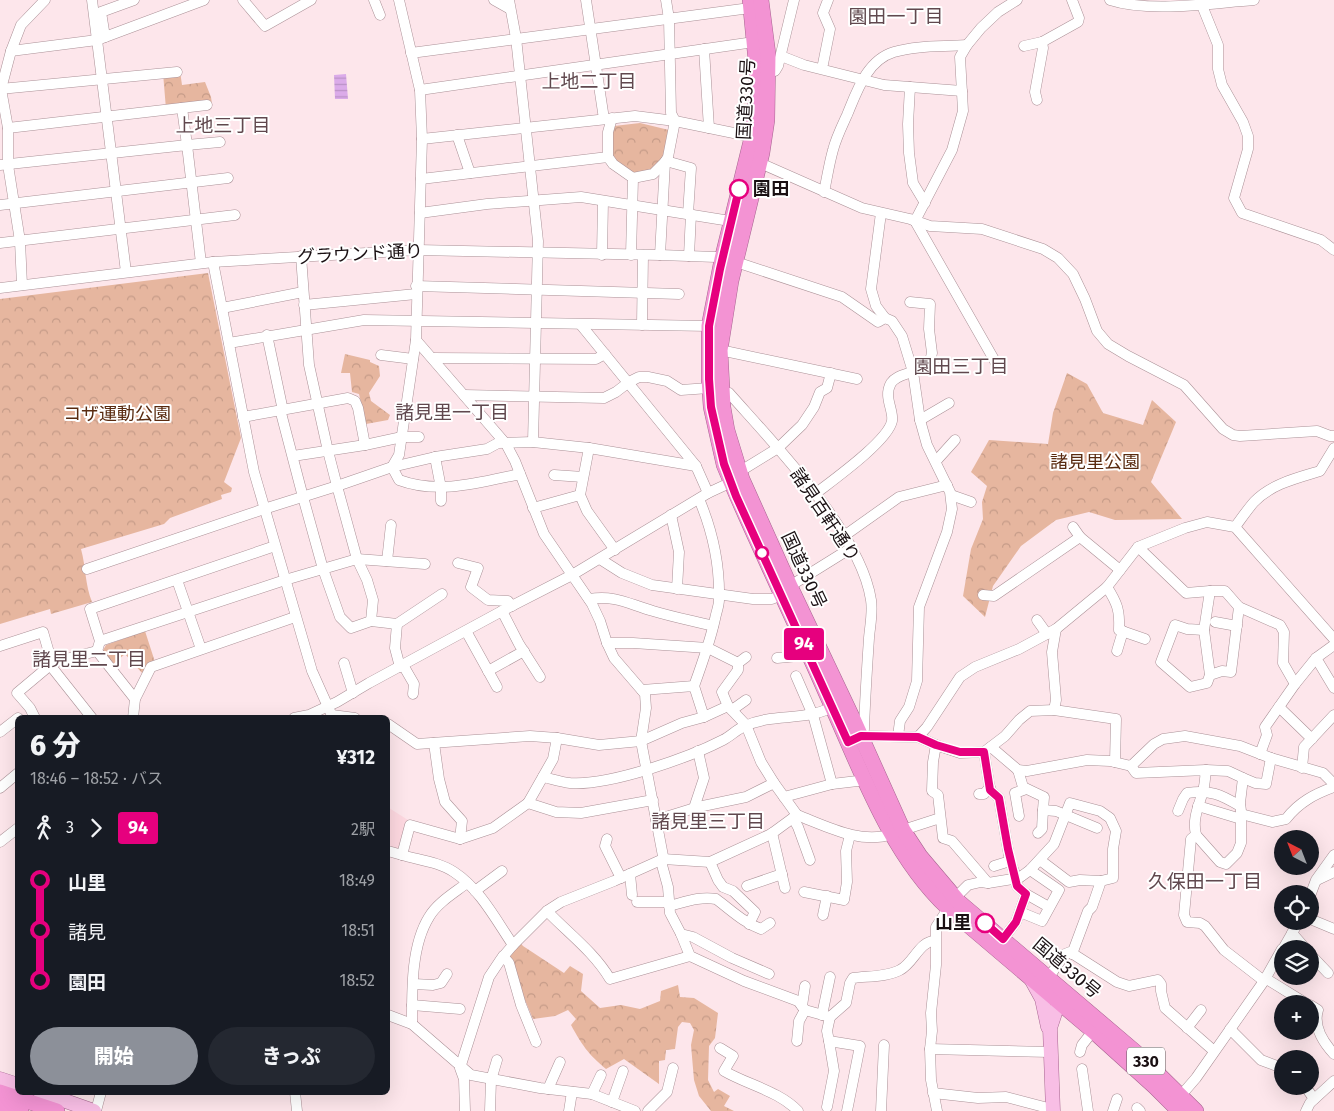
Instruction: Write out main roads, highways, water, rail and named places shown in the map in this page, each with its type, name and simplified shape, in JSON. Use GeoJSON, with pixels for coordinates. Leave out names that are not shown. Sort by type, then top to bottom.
{"type":"FeatureCollection","features":[{"type":"Feature","properties":{"kind":"highway","name":"国道330号"},"geometry":{"type":"LineString","coordinates":[[754,2],[754,42],[762,71]]}},
{"type":"Feature","properties":{"kind":"highway","name":"国道330号"},"geometry":{"type":"LineString","coordinates":[[754,2],[768,54],[762,71],[755,111],[760,163],[709,326],[717,439],[724,464],[737,477],[786,591],[897,832],[906,859],[917,875],[932,893],[952,903],[1003,939],[1049,977],[1089,1028],[1178,1107],[1196,1111]]}},
{"type":"Feature","properties":{"kind":"highway","name":"国道330号"},"geometry":{"type":"LineString","coordinates":[[714,390],[724,317],[730,221],[758,138]]}},
{"type":"Feature","properties":{"kind":"highway","name":"国道330号"},"geometry":{"type":"LineString","coordinates":[[786,591],[809,655],[838,703]]}},
{"type":"Feature","properties":{"kind":"highway","name":"国道330号"},"geometry":{"type":"LineString","coordinates":[[855,739],[866,780],[897,832]]}},
{"type":"Feature","properties":{"kind":"highway","name":"国道330号"},"geometry":{"type":"LineString","coordinates":[[952,903],[1029,976],[1064,998],[1139,1055],[1178,1107]]}},
{"type":"Feature","properties":{"kind":"highway"},"geometry":{"type":"LineString","coordinates":[[0,1092],[56,1111]]}},
{"type":"Feature","properties":{"kind":"highway"},"geometry":{"type":"LineString","coordinates":[[0,1104],[21,1111]]}},
{"type":"Feature","properties":{"kind":"main road"},"geometry":{"type":"LineString","coordinates":[[1029,976],[1042,999],[1048,1022],[1052,1110]]}},
{"type":"Feature","properties":{"kind":"main road"},"geometry":{"type":"LineString","coordinates":[[1050,1046],[1052,1019],[1064,998]]}},
{"type":"Feature","properties":{"kind":"main road"},"geometry":{"type":"LineString","coordinates":[[1050,1046],[1054,1030],[1065,1019],[1089,1028]]}},
{"type":"Feature","properties":{"kind":"main road"},"geometry":{"type":"LineString","coordinates":[[0,1079],[15,1084]]}},
{"type":"Feature","properties":{"kind":"main road"},"geometry":{"type":"LineString","coordinates":[[49,1095],[95,1111]]}},
{"type":"Feature","properties":{"kind":"place","name":"園田"},"geometry":{"type":"Point","coordinates":[739,189]}},
{"type":"Feature","properties":{"kind":"place","name":"山里"},"geometry":{"type":"Point","coordinates":[985,923]}},
{"type":"Feature","properties":{"kind":"district","name":"園田一丁目"},"geometry":{"type":"Point","coordinates":[896,16]}},
{"type":"Feature","properties":{"kind":"district","name":"上地二丁目"},"geometry":{"type":"Point","coordinates":[589,81]}},
{"type":"Feature","properties":{"kind":"district","name":"上地三丁目"},"geometry":{"type":"Point","coordinates":[223,125]}},
{"type":"Feature","properties":{"kind":"district","name":"園田三丁目"},"geometry":{"type":"Point","coordinates":[961,366]}},
{"type":"Feature","properties":{"kind":"district","name":"諸見里一丁目"},"geometry":{"type":"Point","coordinates":[452,412]}},
{"type":"Feature","properties":{"kind":"district","name":"諸見里二丁目"},"geometry":{"type":"Point","coordinates":[89,659]}},
{"type":"Feature","properties":{"kind":"district","name":"諸見里三丁目"},"geometry":{"type":"Point","coordinates":[708,821]}},
{"type":"Feature","properties":{"kind":"district","name":"久保田一丁目"},"geometry":{"type":"Point","coordinates":[1205,881]}},
{"type":"Feature","properties":{"kind":"park label","name":"コザ運動公園"},"geometry":{"type":"Point","coordinates":[117,414]}},
{"type":"Feature","properties":{"kind":"park label","name":"諸見里公園"},"geometry":{"type":"Point","coordinates":[1095,462]}}]}
